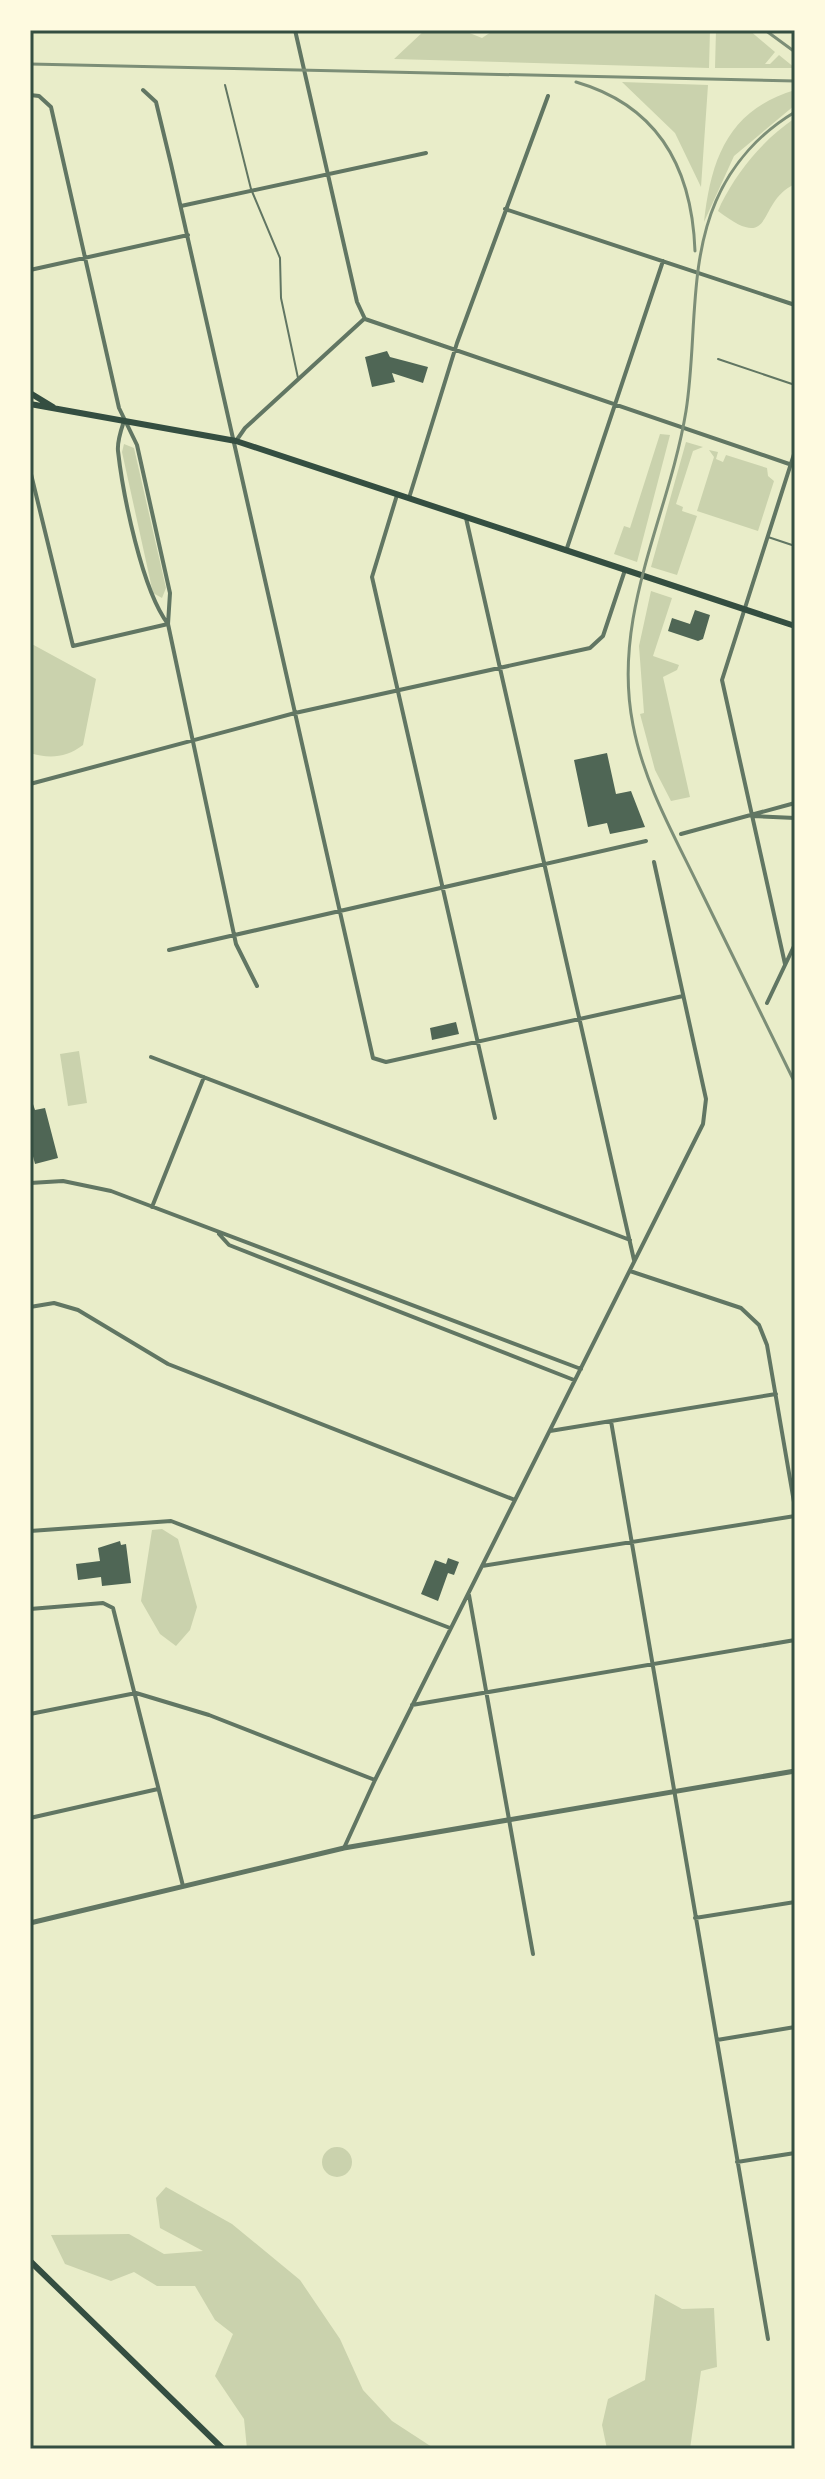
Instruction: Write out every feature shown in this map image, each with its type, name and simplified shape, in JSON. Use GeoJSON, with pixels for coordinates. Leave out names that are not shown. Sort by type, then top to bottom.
{"type":"FeatureCollection","features":[{"type":"Feature","properties":{"kind":"main road"},"geometry":{"type":"LineString","coordinates":[[30,393],[56,409]]}},
{"type":"Feature","properties":{"kind":"main road"},"geometry":{"type":"LineString","coordinates":[[30,404],[236,441],[795,626]]}},
{"type":"Feature","properties":{"kind":"main road"},"geometry":{"type":"LineString","coordinates":[[30,2261],[223,2449]]}},
{"type":"Feature","properties":{"kind":"street"},"geometry":{"type":"LineString","coordinates":[[295,30],[357,302],[365,319],[793,466]]}},
{"type":"Feature","properties":{"kind":"street"},"geometry":{"type":"LineString","coordinates":[[143,90],[156,102],[188,235],[371,1051],[377,1061],[386,1062],[683,996]]}},
{"type":"Feature","properties":{"kind":"street"},"geometry":{"type":"LineString","coordinates":[[30,95],[39,96],[51,107],[124,421],[137,445],[170,593],[168,624],[236,944],[257,986]]}},
{"type":"Feature","properties":{"kind":"street"},"geometry":{"type":"LineString","coordinates":[[409,498],[454,352],[548,96]]}},
{"type":"Feature","properties":{"kind":"street"},"geometry":{"type":"LineString","coordinates":[[181,206],[426,153]]}},
{"type":"Feature","properties":{"kind":"street"},"geometry":{"type":"LineString","coordinates":[[505,209],[795,305]]}},
{"type":"Feature","properties":{"kind":"street"},"geometry":{"type":"LineString","coordinates":[[30,270],[188,235]]}},
{"type":"Feature","properties":{"kind":"street"},"geometry":{"type":"LineString","coordinates":[[566,551],[663,261]]}},
{"type":"Feature","properties":{"kind":"street"},"geometry":{"type":"LineString","coordinates":[[236,441],[245,428],[365,319]]}},
{"type":"Feature","properties":{"kind":"street"},"geometry":{"type":"LineString","coordinates":[[124,421],[118,449],[129,505],[150,596],[168,624]]}},
{"type":"Feature","properties":{"kind":"street"},"geometry":{"type":"LineString","coordinates":[[785,964],[722,680],[742,610],[793,466],[795,451]]}},
{"type":"Feature","properties":{"kind":"street"},"geometry":{"type":"LineString","coordinates":[[30,470],[73,646],[168,624]]}},
{"type":"Feature","properties":{"kind":"street"},"geometry":{"type":"LineString","coordinates":[[397,494],[372,577],[495,1118]]}},
{"type":"Feature","properties":{"kind":"street"},"geometry":{"type":"LineString","coordinates":[[466,518],[634,1261]]}},
{"type":"Feature","properties":{"kind":"street"},"geometry":{"type":"LineString","coordinates":[[30,784],[295,713],[598,644],[625,570]]}},
{"type":"Feature","properties":{"kind":"street"},"geometry":{"type":"LineString","coordinates":[[681,834],[795,803]]}},
{"type":"Feature","properties":{"kind":"street"},"geometry":{"type":"LineString","coordinates":[[751,816],[795,818]]}},
{"type":"Feature","properties":{"kind":"street"},"geometry":{"type":"LineString","coordinates":[[169,950],[646,841]]}},
{"type":"Feature","properties":{"kind":"street"},"geometry":{"type":"LineString","coordinates":[[344,1848],[450,1628],[697,1138],[706,1111],[654,862]]}},
{"type":"Feature","properties":{"kind":"street"},"geometry":{"type":"LineString","coordinates":[[767,1003],[795,944]]}},
{"type":"Feature","properties":{"kind":"street"},"geometry":{"type":"LineString","coordinates":[[151,1057],[630,1240]]}},
{"type":"Feature","properties":{"kind":"street"},"geometry":{"type":"LineString","coordinates":[[152,1207],[204,1077]]}},
{"type":"Feature","properties":{"kind":"street"},"geometry":{"type":"LineString","coordinates":[[30,1183],[78,1182],[219,1234],[232,1234],[581,1369]]}},
{"type":"Feature","properties":{"kind":"street"},"geometry":{"type":"LineString","coordinates":[[219,1234],[229,1245],[575,1381]]}},
{"type":"Feature","properties":{"kind":"street"},"geometry":{"type":"LineString","coordinates":[[629,1271],[741,1308],[754,1318],[765,1339],[795,1508]]}},
{"type":"Feature","properties":{"kind":"street"},"geometry":{"type":"LineString","coordinates":[[30,1307],[54,1303],[78,1310],[168,1364],[515,1500]]}},
{"type":"Feature","properties":{"kind":"street"},"geometry":{"type":"LineString","coordinates":[[550,1431],[776,1394]]}},
{"type":"Feature","properties":{"kind":"street"},"geometry":{"type":"LineString","coordinates":[[611,1421],[768,2339]]}},
{"type":"Feature","properties":{"kind":"street"},"geometry":{"type":"LineString","coordinates":[[482,1566],[795,1516]]}},
{"type":"Feature","properties":{"kind":"street"},"geometry":{"type":"LineString","coordinates":[[30,1531],[171,1521],[450,1628]]}},
{"type":"Feature","properties":{"kind":"street"},"geometry":{"type":"LineString","coordinates":[[468,1593],[489,1693],[533,1954]]}},
{"type":"Feature","properties":{"kind":"street"},"geometry":{"type":"LineString","coordinates":[[30,1609],[103,1603],[113,1608],[183,1886]]}},
{"type":"Feature","properties":{"kind":"street"},"geometry":{"type":"LineString","coordinates":[[412,1705],[795,1640]]}},
{"type":"Feature","properties":{"kind":"street"},"geometry":{"type":"LineString","coordinates":[[30,1714],[136,1693],[209,1715],[375,1780]]}},
{"type":"Feature","properties":{"kind":"street"},"geometry":{"type":"LineString","coordinates":[[30,1923],[344,1848],[795,1771]]}},
{"type":"Feature","properties":{"kind":"street"},"geometry":{"type":"LineString","coordinates":[[30,1818],[158,1789]]}},
{"type":"Feature","properties":{"kind":"street"},"geometry":{"type":"LineString","coordinates":[[695,1918],[795,1902]]}},
{"type":"Feature","properties":{"kind":"street"},"geometry":{"type":"LineString","coordinates":[[717,2040],[795,2027]]}},
{"type":"Feature","properties":{"kind":"street"},"geometry":{"type":"LineString","coordinates":[[737,2162],[795,2153]]}},
{"type":"Feature","properties":{"kind":"lane"},"geometry":{"type":"LineString","coordinates":[[225,85],[251,189],[278,249],[281,298],[299,379]]}},
{"type":"Feature","properties":{"kind":"lane"},"geometry":{"type":"LineString","coordinates":[[718,359],[795,385]]}},
{"type":"Feature","properties":{"kind":"lane"},"geometry":{"type":"LineString","coordinates":[[767,536],[795,546]]}},
{"type":"Feature","properties":{"kind":"green space"},"geometry":{"type":"Polygon","coordinates":[[[425,30],[462,30],[482,38],[494,30],[710,30],[709,68],[394,59],[425,30]]]}},
{"type":"Feature","properties":{"kind":"green space"},"geometry":{"type":"Polygon","coordinates":[[[716,30],[749,30],[775,52],[765,64],[770,64],[779,55],[795,68],[715,68],[716,30]]]}},
{"type":"Feature","properties":{"kind":"green space"},"geometry":{"type":"Polygon","coordinates":[[[622,82],[708,85],[701,187],[675,133],[622,82]]]}},
{"type":"Feature","properties":{"kind":"green space"},"geometry":{"type":"Polygon","coordinates":[[[795,90],[795,105],[734,156],[704,222],[712,178],[727,140],[754,110],[795,90]]]}},
{"type":"Feature","properties":{"kind":"green space"},"geometry":{"type":"Polygon","coordinates":[[[795,118],[795,184],[774,202],[757,227],[749,228],[736,223],[718,211],[752,156],[795,118]]]}},
{"type":"Feature","properties":{"kind":"green space"},"geometry":{"type":"Polygon","coordinates":[[[660,434],[670,435],[637,562],[614,554],[624,526],[630,528],[660,434]]]}},
{"type":"Feature","properties":{"kind":"green space"},"geometry":{"type":"Polygon","coordinates":[[[686,442],[703,447],[693,451],[676,504],[683,507],[682,511],[697,516],[677,575],[651,567],[686,442]]]}},
{"type":"Feature","properties":{"kind":"green space"},"geometry":{"type":"Polygon","coordinates":[[[124,444],[134,448],[166,588],[162,598],[153,593],[122,452],[124,444]]]}},
{"type":"Feature","properties":{"kind":"green space"},"geometry":{"type":"Polygon","coordinates":[[[709,450],[718,452],[716,459],[723,462],[726,455],[767,468],[768,476],[774,481],[758,531],[697,511],[714,457],[709,450]]]}},
{"type":"Feature","properties":{"kind":"green space"},"geometry":{"type":"Polygon","coordinates":[[[651,591],[672,598],[653,656],[679,665],[677,670],[663,677],[690,797],[671,801],[655,770],[640,714],[644,713],[639,646],[651,591]]]}},
{"type":"Feature","properties":{"kind":"green space"},"geometry":{"type":"Polygon","coordinates":[[[30,643],[96,679],[83,745],[64,755],[51,757],[30,753],[30,643]]]}},
{"type":"Feature","properties":{"kind":"green space"},"geometry":{"type":"Polygon","coordinates":[[[79,1051],[87,1103],[68,1106],[60,1054],[79,1051]]]}},
{"type":"Feature","properties":{"kind":"green space"},"geometry":{"type":"Polygon","coordinates":[[[162,1529],[178,1539],[197,1607],[190,1630],[176,1646],[160,1634],[141,1601],[152,1530],[162,1529]]]}},
{"type":"Feature","properties":{"kind":"green space"},"geometry":{"type":"Polygon","coordinates":[[[337,2147],[348,2151],[352,2162],[348,2173],[337,2177],[326,2173],[322,2162],[326,2151],[337,2147]]]}},
{"type":"Feature","properties":{"kind":"green space"},"geometry":{"type":"Polygon","coordinates":[[[166,2187],[232,2224],[300,2280],[340,2339],[363,2390],[392,2421],[435,2449],[247,2449],[244,2419],[215,2376],[233,2334],[215,2320],[195,2286],[157,2286],[134,2272],[111,2281],[65,2264],[51,2235],[129,2234],[164,2254],[203,2251],[160,2228],[156,2198],[166,2187]]]}},
{"type":"Feature","properties":{"kind":"green space"},"geometry":{"type":"Polygon","coordinates":[[[655,2294],[682,2309],[714,2308],[717,2367],[701,2371],[690,2449],[607,2449],[602,2425],[608,2399],[645,2380],[655,2294]]]}},
{"type":"Feature","properties":{"kind":"building"},"geometry":{"type":"Polygon","coordinates":[[[387,351],[390,357],[428,367],[423,383],[392,373],[395,382],[372,387],[365,357],[387,351]]]}},
{"type":"Feature","properties":{"kind":"building"},"geometry":{"type":"Polygon","coordinates":[[[695,610],[710,615],[703,639],[698,641],[668,631],[672,618],[690,624],[695,610]]]}},
{"type":"Feature","properties":{"kind":"building"},"geometry":{"type":"Polygon","coordinates":[[[607,753],[616,794],[631,791],[645,827],[610,834],[607,823],[588,827],[574,760],[607,753]]]}},
{"type":"Feature","properties":{"kind":"building"},"geometry":{"type":"Polygon","coordinates":[[[456,1022],[459,1034],[432,1040],[430,1028],[456,1022]]]}},
{"type":"Feature","properties":{"kind":"building"},"geometry":{"type":"Polygon","coordinates":[[[30,1095],[35,1110],[45,1108],[58,1158],[35,1164],[30,1145],[30,1095]]]}},
{"type":"Feature","properties":{"kind":"building"},"geometry":{"type":"Polygon","coordinates":[[[120,1541],[121,1545],[126,1544],[131,1583],[102,1586],[101,1577],[78,1580],[76,1564],[100,1561],[98,1548],[120,1541]]]}},
{"type":"Feature","properties":{"kind":"building"},"geometry":{"type":"Polygon","coordinates":[[[448,1558],[459,1562],[454,1575],[448,1573],[438,1601],[421,1594],[435,1560],[446,1564],[448,1558]]]}},
{"type":"Feature","properties":{"kind":"railway"},"geometry":{"type":"LineString","coordinates":[[765,30],[795,52]]}},
{"type":"Feature","properties":{"kind":"railway"},"geometry":{"type":"LineString","coordinates":[[30,64],[795,81]]}},
{"type":"Feature","properties":{"kind":"railway"},"geometry":{"type":"LineString","coordinates":[[576,82],[605,93],[629,107],[666,144],[687,193],[695,251]]}},
{"type":"Feature","properties":{"kind":"railway"},"geometry":{"type":"LineString","coordinates":[[795,112],[759,140],[739,162],[723,187],[707,226],[697,278],[686,411],[636,605],[628,684],[633,725],[652,788],[795,1083]]}}]}
